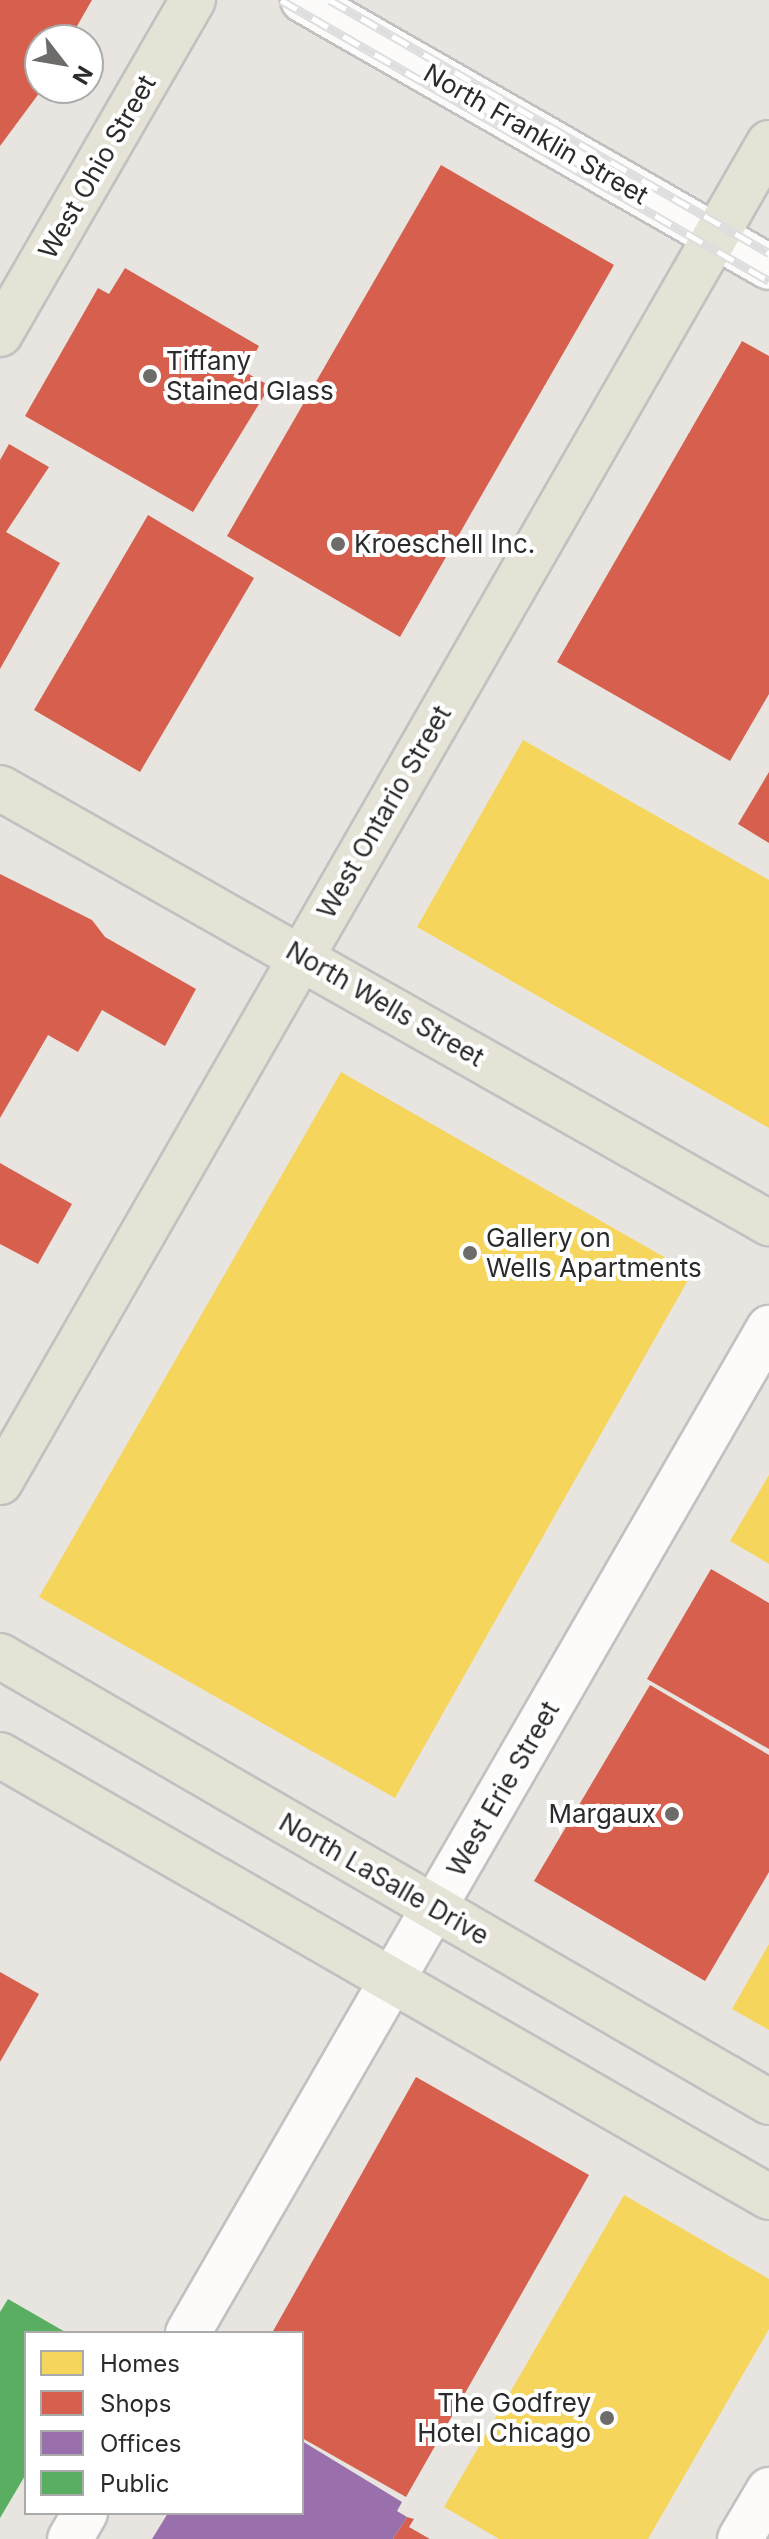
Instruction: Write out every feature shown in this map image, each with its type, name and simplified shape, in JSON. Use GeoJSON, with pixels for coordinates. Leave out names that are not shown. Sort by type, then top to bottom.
{"type":"FeatureCollection","features":[{"type":"Feature","properties":{"kind":"main road","name":"West Ohio Street"},"geometry":{"type":"LineString","coordinates":[[0,334],[193,0]]}},
{"type":"Feature","properties":{"kind":"main road","name":"West Ontario Street"},"geometry":{"type":"LineString","coordinates":[[0,1482],[769,143]]}},
{"type":"Feature","properties":{"kind":"main road","name":"North Wells Street"},"geometry":{"type":"LineString","coordinates":[[0,788],[769,1223]]}},
{"type":"Feature","properties":{"kind":"main road","name":"North LaSalle Drive"},"geometry":{"type":"LineString","coordinates":[[0,1656],[769,2102]]}},
{"type":"Feature","properties":{"kind":"main road"},"geometry":{"type":"LineString","coordinates":[[0,1755],[769,2197]]}},
{"type":"Feature","properties":{"kind":"street","name":"North Franklin Street"},"geometry":{"type":"LineString","coordinates":[[303,0],[769,267]]}},
{"type":"Feature","properties":{"kind":"street","name":"West Erie Street"},"geometry":{"type":"LineString","coordinates":[[189,2331],[769,1328]]}},
{"type":"Feature","properties":{"kind":"street"},"geometry":{"type":"LineString","coordinates":[[740,2539],[769,2490]]}},
{"type":"Feature","properties":{"kind":"street"},"geometry":{"type":"LineString","coordinates":[[70,2539],[84,2515]]}},
{"type":"Feature","properties":{"kind":"building: Homes"},"geometry":{"type":"Polygon","coordinates":[[[523,740],[769,880],[769,1128],[417,927],[523,740]]]}},
{"type":"Feature","properties":{"kind":"building: Homes"},"geometry":{"type":"Polygon","coordinates":[[[341,1072],[692,1273],[395,1798],[39,1597],[341,1072]]]}},
{"type":"Feature","properties":{"kind":"building: Homes"},"geometry":{"type":"Polygon","coordinates":[[[769,1475],[769,1564],[730,1541],[769,1475]]]}},
{"type":"Feature","properties":{"kind":"building: Homes"},"geometry":{"type":"Polygon","coordinates":[[[769,1944],[769,2030],[732,2009],[769,1944]]]}},
{"type":"Feature","properties":{"kind":"building: Homes","name":"The Godfrey Hotel Chicago"},"geometry":{"type":"Polygon","coordinates":[[[624,2195],[769,2279],[769,2329],[648,2539],[499,2539],[444,2507],[624,2195]]]}},
{"type":"Feature","properties":{"kind":"building: Shops"},"geometry":{"type":"Polygon","coordinates":[[[0,0],[92,0],[78,24],[24,24],[24,104],[31,104],[0,146],[0,0]]]}},
{"type":"Feature","properties":{"kind":"building: Shops"},"geometry":{"type":"Polygon","coordinates":[[[441,165],[614,265],[400,637],[227,536],[441,165]]]}},
{"type":"Feature","properties":{"kind":"building: Shops","name":"Tiffany Stained Glass"},"geometry":{"type":"Polygon","coordinates":[[[125,268],[259,346],[245,372],[270,386],[193,512],[25,416],[98,288],[109,294],[125,268]]]}},
{"type":"Feature","properties":{"kind":"building: Shops"},"geometry":{"type":"Polygon","coordinates":[[[742,341],[769,356],[769,694],[730,761],[557,662],[742,341]]]}},
{"type":"Feature","properties":{"kind":"building: Shops"},"geometry":{"type":"Polygon","coordinates":[[[9,444],[49,467],[6,532],[60,563],[0,669],[0,460],[9,444]]]}},
{"type":"Feature","properties":{"kind":"building: Shops"},"geometry":{"type":"Polygon","coordinates":[[[148,515],[254,578],[140,772],[34,710],[148,515]]]}},
{"type":"Feature","properties":{"kind":"building: Shops"},"geometry":{"type":"Polygon","coordinates":[[[769,772],[769,843],[738,824],[769,772]]]}},
{"type":"Feature","properties":{"kind":"building: Shops"},"geometry":{"type":"Polygon","coordinates":[[[0,874],[92,920],[105,937],[196,989],[165,1046],[102,1010],[78,1052],[48,1035],[0,1118],[0,874]]]}},
{"type":"Feature","properties":{"kind":"building: Shops"},"geometry":{"type":"Polygon","coordinates":[[[0,1163],[72,1204],[38,1264],[0,1244],[0,1163]]]}},
{"type":"Feature","properties":{"kind":"building: Shops"},"geometry":{"type":"Polygon","coordinates":[[[711,1569],[769,1603],[769,1749],[647,1679],[711,1569]]]}},
{"type":"Feature","properties":{"kind":"building: Shops","name":"Margaux"},"geometry":{"type":"Polygon","coordinates":[[[650,1685],[769,1755],[769,1872],[705,1981],[534,1881],[650,1685]]]}},
{"type":"Feature","properties":{"kind":"building: Shops"},"geometry":{"type":"Polygon","coordinates":[[[0,1972],[39,1994],[0,2062],[0,1972]]]}},
{"type":"Feature","properties":{"kind":"building: Shops"},"geometry":{"type":"Polygon","coordinates":[[[416,2077],[589,2175],[406,2497],[304,2439],[304,2331],[273,2331],[416,2077]]]}},
{"type":"Feature","properties":{"kind":"building: Shops"},"geometry":{"type":"Polygon","coordinates":[[[407,2517],[414,2519],[409,2527],[430,2539],[393,2539],[407,2517]]]}},
{"type":"Feature","properties":{"kind":"building: Offices"},"geometry":{"type":"Polygon","coordinates":[[[304,2442],[402,2502],[397,2511],[407,2517],[393,2539],[152,2539],[167,2515],[304,2515],[304,2442]]]}},
{"type":"Feature","properties":{"kind":"building: Public"},"geometry":{"type":"Polygon","coordinates":[[[8,2299],[64,2331],[24,2331],[24,2477],[0,2518],[0,2312],[8,2299]]]}},
{"type":"Feature","properties":{"kind":"railway"},"geometry":{"type":"LineString","coordinates":[[281,0],[769,281]]}},
{"type":"Feature","properties":{"kind":"railway"},"geometry":{"type":"LineString","coordinates":[[330,0],[769,253]]}},
{"type":"Feature","properties":{"kind":"place","name":"Tiffany Stained Glass"},"geometry":{"type":"Point","coordinates":[150,376]}},
{"type":"Feature","properties":{"kind":"place","name":"Kroeschell Inc."},"geometry":{"type":"Point","coordinates":[338,544]}},
{"type":"Feature","properties":{"kind":"place","name":"Gallery on Wells Apartments"},"geometry":{"type":"Point","coordinates":[470,1253]}},
{"type":"Feature","properties":{"kind":"place","name":"Margaux"},"geometry":{"type":"Point","coordinates":[672,1814]}},
{"type":"Feature","properties":{"kind":"place","name":"The Godfrey Hotel Chicago"},"geometry":{"type":"Point","coordinates":[607,2418]}}]}
